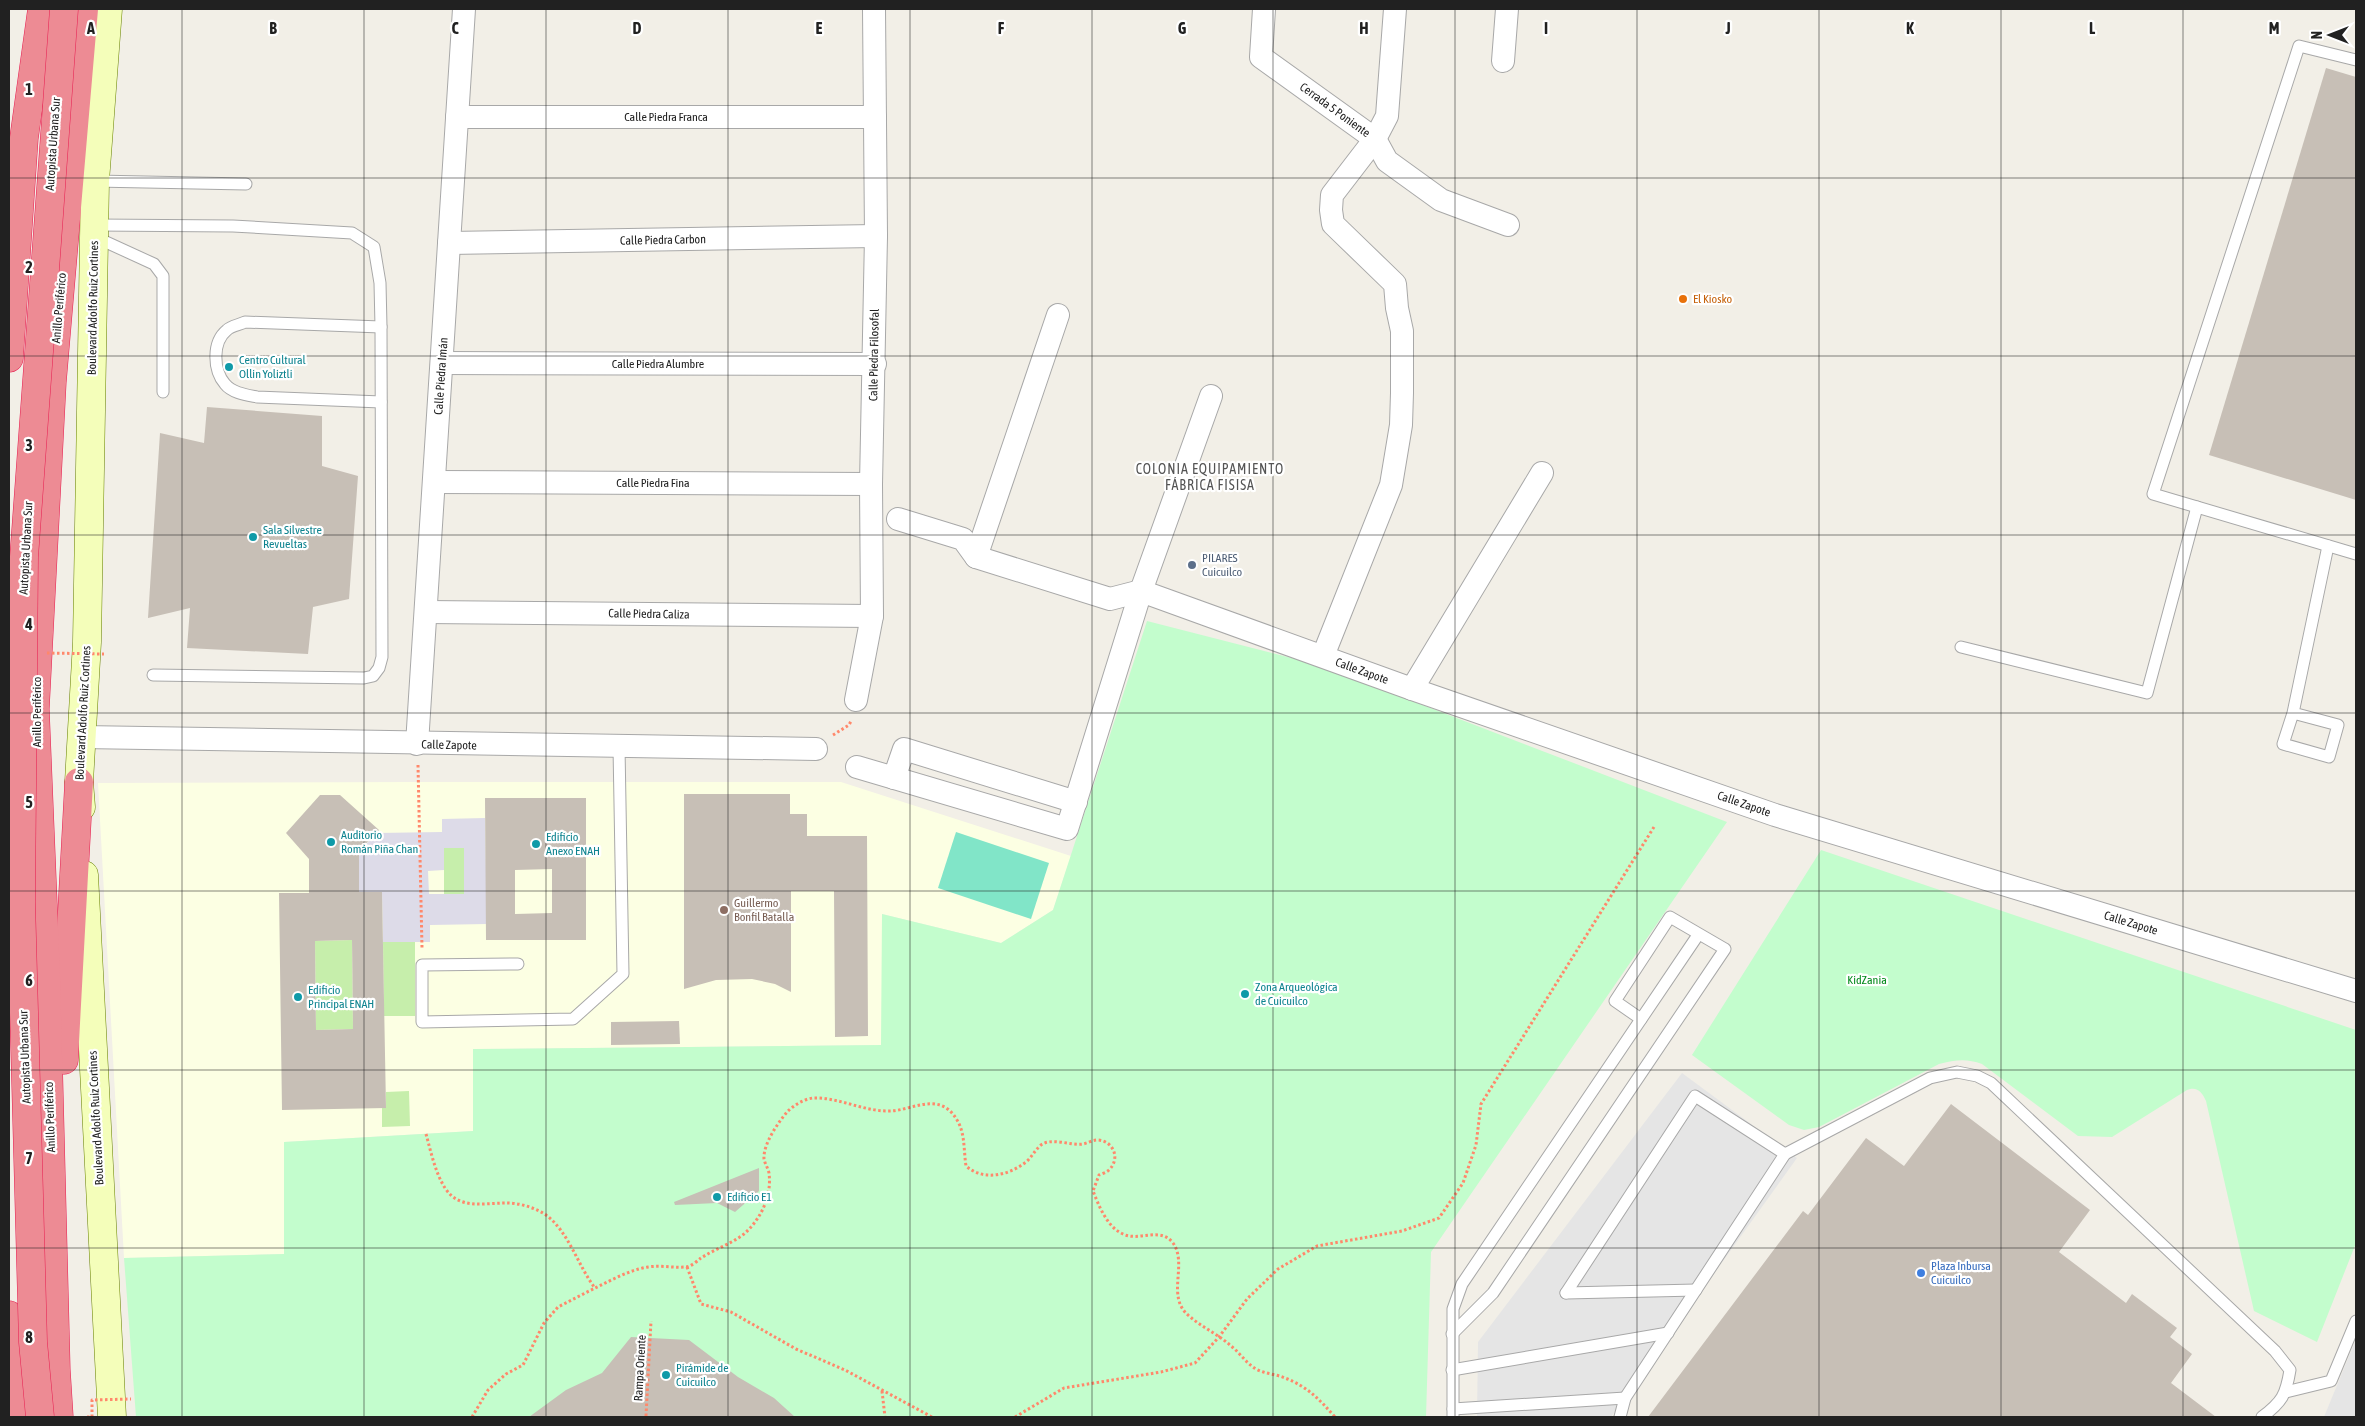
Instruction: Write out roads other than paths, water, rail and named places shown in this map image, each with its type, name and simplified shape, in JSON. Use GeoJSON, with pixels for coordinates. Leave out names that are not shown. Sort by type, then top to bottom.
{"type":"FeatureCollection","features":[{"type":"Feature","properties":{"kind":"highway"},"geometry":{"type":"LineString","coordinates":[[9,120],[24,9]]}},
{"type":"Feature","properties":{"kind":"highway"},"geometry":{"type":"LineString","coordinates":[[9,358],[24,138],[42,9]]}},
{"type":"Feature","properties":{"kind":"highway","name":"Autopista Urbana Sur"},"geometry":{"type":"LineString","coordinates":[[40,1417],[33,1342],[21,902],[24,557],[64,9]]}},
{"type":"Feature","properties":{"kind":"highway","name":"Anillo Periférico"},"geometry":{"type":"LineString","coordinates":[[59,1417],[56,1370],[46,977],[35,709],[52,382],[84,9]]}},
{"type":"Feature","properties":{"kind":"highway"},"geometry":{"type":"LineString","coordinates":[[54,1262],[79,782]]}},
{"type":"Feature","properties":{"kind":"highway"},"geometry":{"type":"LineString","coordinates":[[9,1315],[16,1417]]}},
{"type":"Feature","properties":{"kind":"main road","name":"Boulevard Adolfo Ruiz Cortines"},"geometry":{"type":"LineString","coordinates":[[108,9],[96,181],[87,632],[79,782],[121,1408]]}},
{"type":"Feature","properties":{"kind":"street","name":"Calle Piedra Imán"},"geometry":{"type":"LineString","coordinates":[[417,744],[464,9]]}},
{"type":"Feature","properties":{"kind":"street","name":"Calle Piedra Filosofal"},"geometry":{"type":"LineString","coordinates":[[856,700],[872,616],[871,484],[875,364],[876,236],[874,9]]}},
{"type":"Feature","properties":{"kind":"street","name":"Cerrada 5 Poniente"},"geometry":{"type":"LineString","coordinates":[[1264,9],[1261,57],[1375,139],[1387,161],[1441,200],[1508,225]]}},
{"type":"Feature","properties":{"kind":"street"},"geometry":{"type":"LineString","coordinates":[[1323,656],[1391,485],[1401,425],[1402,332],[1395,284],[1334,224],[1330,210],[1332,195],[1375,139],[1387,116],[1395,9]]}},
{"type":"Feature","properties":{"kind":"street"},"geometry":{"type":"LineString","coordinates":[[1503,61],[1507,9]]}},
{"type":"Feature","properties":{"kind":"street","name":"Calle Piedra Franca"},"geometry":{"type":"LineString","coordinates":[[457,117],[875,117]]}},
{"type":"Feature","properties":{"kind":"street","name":"Calle Piedra Carbon"},"geometry":{"type":"LineString","coordinates":[[449,243],[876,236]]}},
{"type":"Feature","properties":{"kind":"street"},"geometry":{"type":"LineString","coordinates":[[976,557],[1058,315]]}},
{"type":"Feature","properties":{"kind":"street","name":"Calle Piedra Alumbre"},"geometry":{"type":"LineString","coordinates":[[442,363],[875,364]]}},
{"type":"Feature","properties":{"kind":"street"},"geometry":{"type":"LineString","coordinates":[[857,767],[1067,829],[1141,591],[1211,396]]}},
{"type":"Feature","properties":{"kind":"street"},"geometry":{"type":"LineString","coordinates":[[1412,689],[1542,473]]}},
{"type":"Feature","properties":{"kind":"street","name":"Calle Piedra Fina"},"geometry":{"type":"LineString","coordinates":[[434,482],[871,484]]}},
{"type":"Feature","properties":{"kind":"street"},"geometry":{"type":"LineString","coordinates":[[898,519],[963,539],[976,557],[1110,599],[1141,591]]}},
{"type":"Feature","properties":{"kind":"street","name":"Calle Zapote"},"geometry":{"type":"LineString","coordinates":[[1141,591],[1412,689],[1775,815],[2356,990]]}},
{"type":"Feature","properties":{"kind":"street","name":"Calle Piedra Caliza"},"geometry":{"type":"LineString","coordinates":[[426,612],[872,616]]}},
{"type":"Feature","properties":{"kind":"street","name":"Calle Zapote"},"geometry":{"type":"LineString","coordinates":[[82,737],[417,744],[816,749]]}},
{"type":"Feature","properties":{"kind":"street"},"geometry":{"type":"LineString","coordinates":[[894,778],[904,749],[1076,802]]}},
{"type":"Feature","properties":{"kind":"lane"},"geometry":{"type":"LineString","coordinates":[[2356,60],[2299,46],[2152,494],[2356,554]]}},
{"type":"Feature","properties":{"kind":"lane"},"geometry":{"type":"LineString","coordinates":[[96,181],[246,184]]}},
{"type":"Feature","properties":{"kind":"lane"},"geometry":{"type":"LineString","coordinates":[[95,231],[232,226],[352,233],[374,247],[380,283],[382,658],[379,668],[373,676],[364,678],[153,675]]}},
{"type":"Feature","properties":{"kind":"lane"},"geometry":{"type":"LineString","coordinates":[[95,231],[154,264],[162,276],[163,392]]}},
{"type":"Feature","properties":{"kind":"lane"},"geometry":{"type":"LineString","coordinates":[[381,327],[245,322],[227,329],[217,342],[216,366],[225,385],[248,395],[381,402]]}},
{"type":"Feature","properties":{"kind":"lane"},"geometry":{"type":"LineString","coordinates":[[1961,647],[2147,693],[2196,507]]}},
{"type":"Feature","properties":{"kind":"lane"},"geometry":{"type":"LineString","coordinates":[[2292,713],[2338,725],[2329,757],[2283,744],[2292,713],[2328,546]]}},
{"type":"Feature","properties":{"kind":"lane"},"geometry":{"type":"LineString","coordinates":[[518,964],[422,965],[422,1022],[573,1019],[623,974],[619,747]]}},
{"type":"Feature","properties":{"kind":"lane"},"geometry":{"type":"LineString","coordinates":[[1452,1334],[1493,1293],[1725,949],[1670,917],[1615,1001],[1641,1019]]}},
{"type":"Feature","properties":{"kind":"lane"},"geometry":{"type":"LineString","coordinates":[[1625,1398],[1453,1413],[1453,1309],[1462,1284],[1698,935]]}},
{"type":"Feature","properties":{"kind":"lane"},"geometry":{"type":"LineString","coordinates":[[1620,1417],[1625,1398],[1785,1154],[1930,1078],[1957,1072],[1977,1076],[1991,1083],[2275,1351],[2290,1370],[2286,1392],[2275,1408],[2262,1417]]}},
{"type":"Feature","properties":{"kind":"lane"},"geometry":{"type":"LineString","coordinates":[[1696,1290],[1566,1292],[1695,1096],[1785,1154]]}},
{"type":"Feature","properties":{"kind":"lane"},"geometry":{"type":"LineString","coordinates":[[2286,1392],[2331,1381],[2356,1321]]}},
{"type":"Feature","properties":{"kind":"lane"},"geometry":{"type":"LineString","coordinates":[[1452,1370],[1668,1332]]}},
{"type":"Feature","properties":{"kind":"place","name":"El Kiosko"},"geometry":{"type":"Point","coordinates":[1683,299]}},
{"type":"Feature","properties":{"kind":"place","name":"Centro Cultural Ollin Yoliztli"},"geometry":{"type":"Point","coordinates":[229,367]}},
{"type":"Feature","properties":{"kind":"place","name":"Sala Silvestre Revueltas"},"geometry":{"type":"Point","coordinates":[253,537]}},
{"type":"Feature","properties":{"kind":"place","name":"PILARES Cuicuilco"},"geometry":{"type":"Point","coordinates":[1192,565]}},
{"type":"Feature","properties":{"kind":"place","name":"Auditorio Román Piña Chan"},"geometry":{"type":"Point","coordinates":[331,842]}},
{"type":"Feature","properties":{"kind":"place","name":"Edificio Anexo ENAH"},"geometry":{"type":"Point","coordinates":[536,844]}},
{"type":"Feature","properties":{"kind":"place","name":"Guillermo Bonfil Batalla"},"geometry":{"type":"Point","coordinates":[724,910]}},
{"type":"Feature","properties":{"kind":"place","name":"Zona Arqueológica de Cuicuilco"},"geometry":{"type":"Point","coordinates":[1245,994]}},
{"type":"Feature","properties":{"kind":"place","name":"Edificio Principal ENAH"},"geometry":{"type":"Point","coordinates":[298,997]}},
{"type":"Feature","properties":{"kind":"place","name":"Edificio E1"},"geometry":{"type":"Point","coordinates":[717,1197]}},
{"type":"Feature","properties":{"kind":"place","name":"Plaza Inbursa Cuicuilco"},"geometry":{"type":"Point","coordinates":[1921,1273]}},
{"type":"Feature","properties":{"kind":"place","name":"Pirámide de Cuicuilco"},"geometry":{"type":"Point","coordinates":[666,1375]}},
{"type":"Feature","properties":{"kind":"district","name":"COLONIA EQUIPAMIENTO FÁBRICA FISISA"},"geometry":{"type":"Point","coordinates":[1210,478]}},
{"type":"Feature","properties":{"kind":"park label","name":"KidZania"},"geometry":{"type":"Point","coordinates":[1867,980]}}]}
